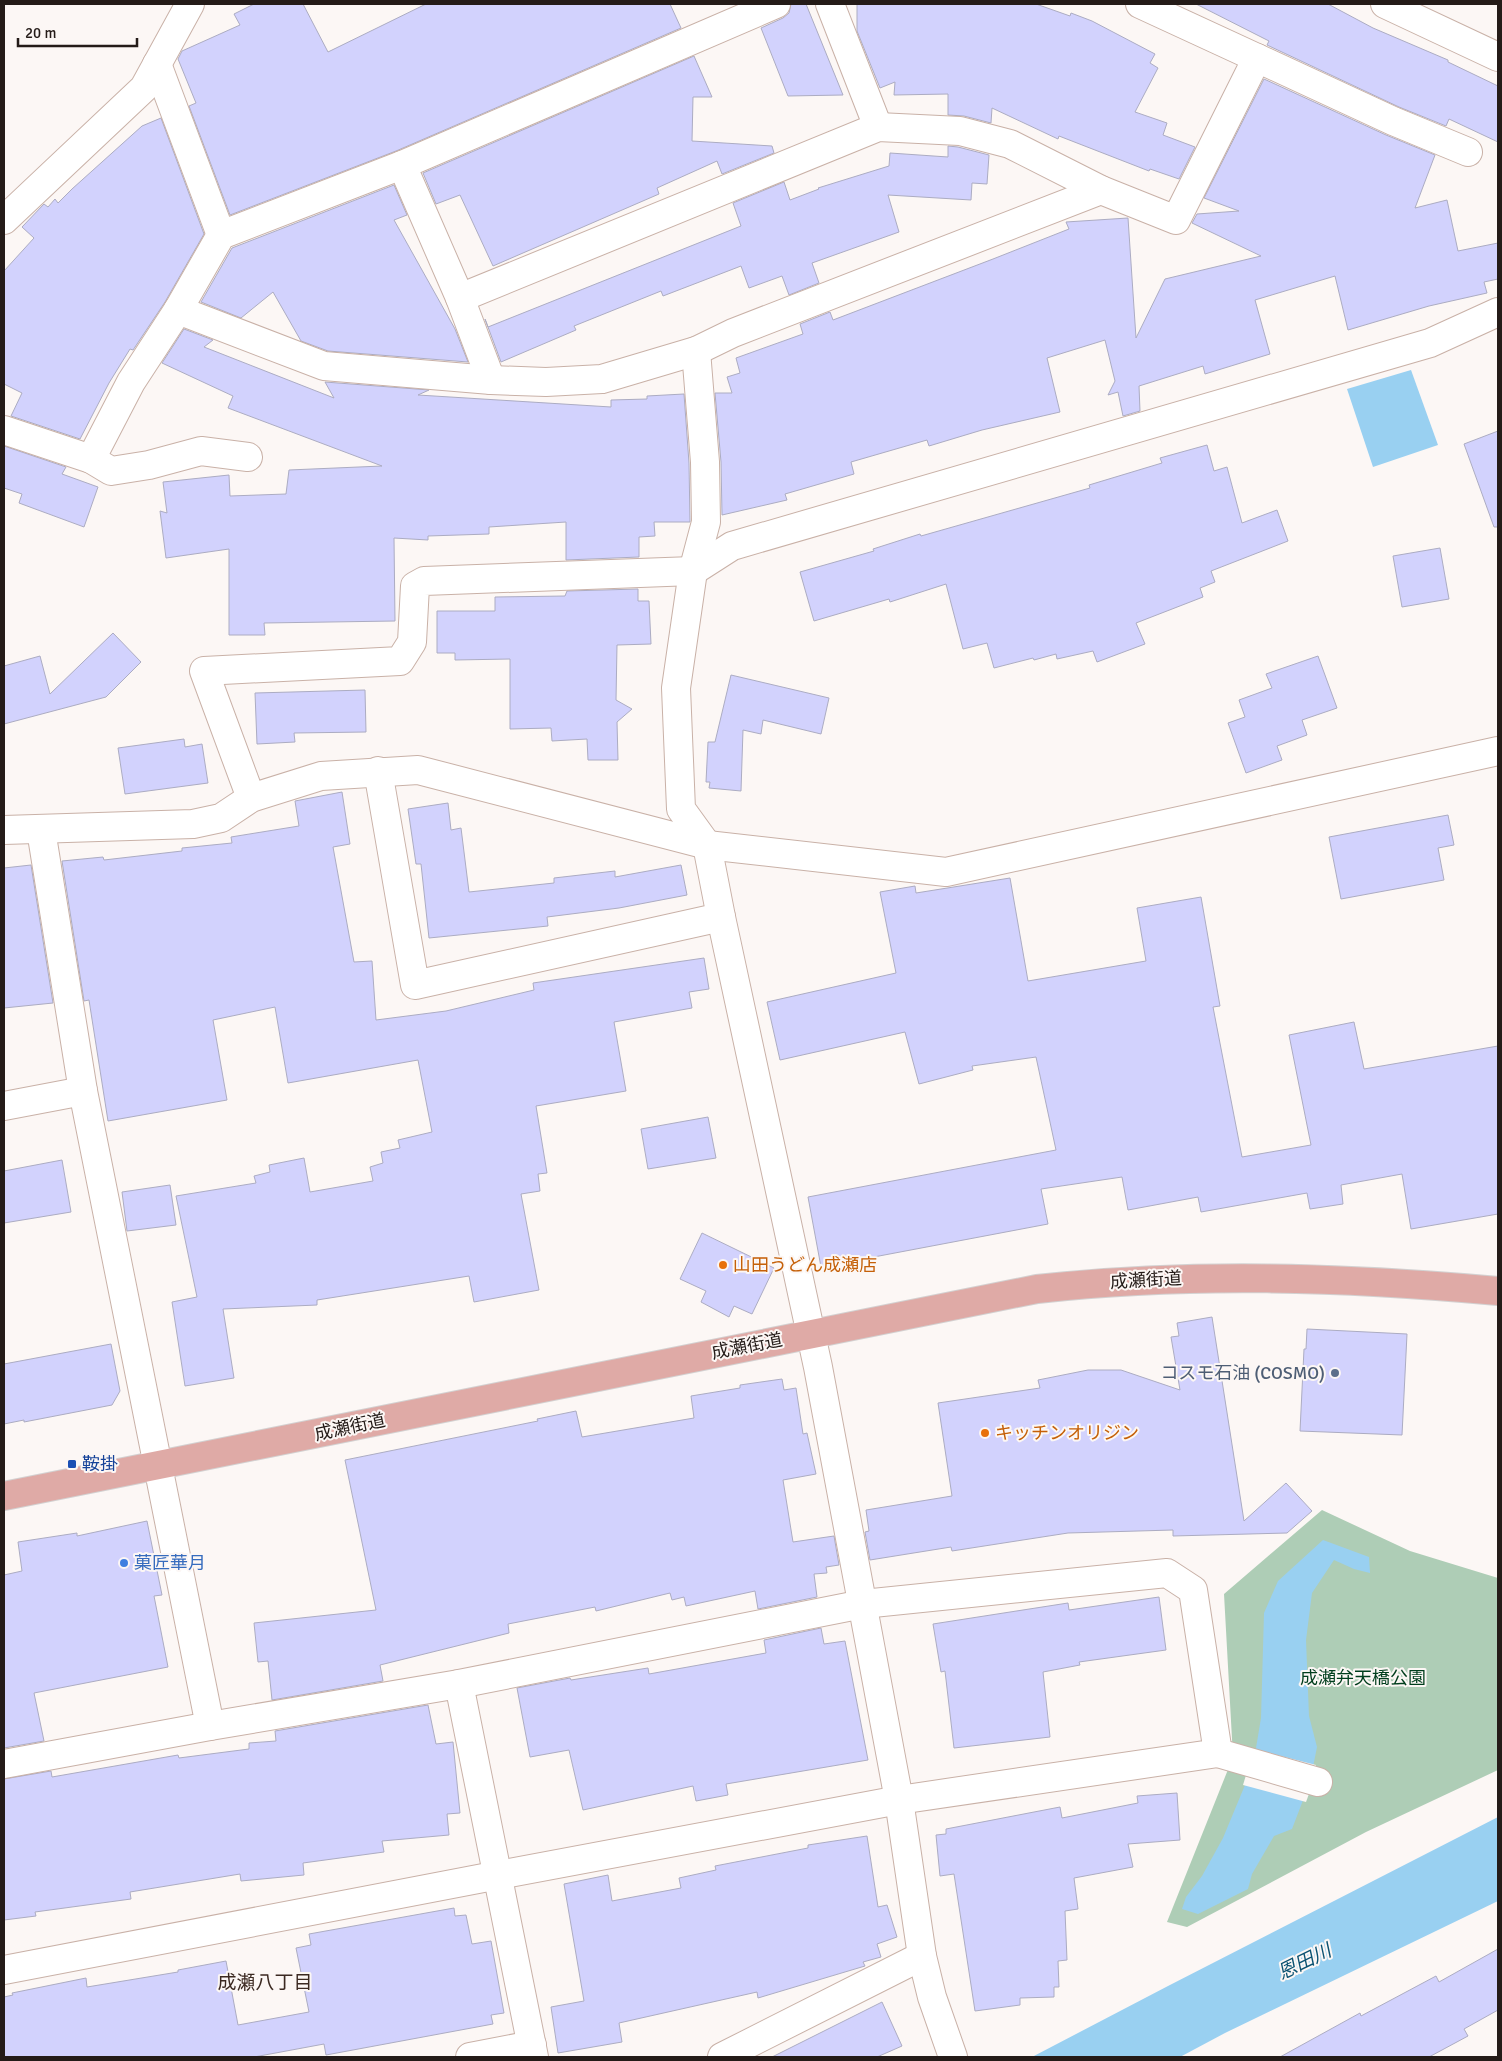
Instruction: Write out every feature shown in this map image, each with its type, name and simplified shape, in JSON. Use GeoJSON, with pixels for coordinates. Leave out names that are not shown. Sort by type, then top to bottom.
{"type":"FeatureCollection","features":[{"type":"Feature","properties":{"kind":"main road","name":"成瀬街道"},"geometry":{"type":"LineString","coordinates":[[4,1496],[1037,1289],[1097,1283],[1230,1277],[1299,1278],[1498,1291]]}},
{"type":"Feature","properties":{"kind":"street"},"geometry":{"type":"LineString","coordinates":[[4,220],[144,88],[190,4]]}},
{"type":"Feature","properties":{"kind":"street"},"geometry":{"type":"LineString","coordinates":[[91,459],[131,382],[178,310],[221,235],[402,164],[776,4]]}},
{"type":"Feature","properties":{"kind":"street"},"geometry":{"type":"LineString","coordinates":[[830,4],[878,128]]}},
{"type":"Feature","properties":{"kind":"street"},"geometry":{"type":"LineString","coordinates":[[1140,4],[1393,121],[1468,152]]}},
{"type":"Feature","properties":{"kind":"street"},"geometry":{"type":"LineString","coordinates":[[1384,4],[1498,56]]}},
{"type":"Feature","properties":{"kind":"street"},"geometry":{"type":"LineString","coordinates":[[460,298],[878,128],[960,131],[1010,144],[1101,190],[1176,220],[1257,58]]}},
{"type":"Feature","properties":{"kind":"street"},"geometry":{"type":"LineString","coordinates":[[157,64],[221,235]]}},
{"type":"Feature","properties":{"kind":"street"},"geometry":{"type":"LineString","coordinates":[[402,164],[460,298],[491,380]]}},
{"type":"Feature","properties":{"kind":"street"},"geometry":{"type":"LineString","coordinates":[[178,310],[324,366],[491,380],[546,382],[602,379],[696,351],[733,334],[1101,190]]}},
{"type":"Feature","properties":{"kind":"street"},"geometry":{"type":"LineString","coordinates":[[251,798],[204,671],[400,661],[412,642],[415,586],[424,581],[692,571],[732,546],[1430,343],[1498,312]]}},
{"type":"Feature","properties":{"kind":"street"},"geometry":{"type":"LineString","coordinates":[[696,351],[705,462],[706,522],[692,571],[676,688],[681,809],[708,845],[721,917],[811,1333],[899,1800],[922,1956],[932,1996],[953,2057]]}},
{"type":"Feature","properties":{"kind":"street"},"geometry":{"type":"LineString","coordinates":[[4,430],[91,459],[111,471],[149,465],[201,451],[248,457]]}},
{"type":"Feature","properties":{"kind":"street"},"geometry":{"type":"LineString","coordinates":[[4,830],[192,824],[221,818],[251,798],[321,776],[418,770],[708,845],[946,872],[1498,751]]}},
{"type":"Feature","properties":{"kind":"street"},"geometry":{"type":"LineString","coordinates":[[378,772],[415,985],[721,917]]}},
{"type":"Feature","properties":{"kind":"street"},"geometry":{"type":"LineString","coordinates":[[41,830],[83,1091],[210,1726]]}},
{"type":"Feature","properties":{"kind":"street"},"geometry":{"type":"LineString","coordinates":[[4,1106],[83,1091]]}},
{"type":"Feature","properties":{"kind":"street"},"geometry":{"type":"LineString","coordinates":[[4,1764],[210,1726],[460,1684],[863,1604],[1167,1573],[1193,1590],[1218,1753]]}},
{"type":"Feature","properties":{"kind":"street"},"geometry":{"type":"LineString","coordinates":[[460,1684],[533,2051],[470,2057]]}},
{"type":"Feature","properties":{"kind":"street"},"geometry":{"type":"LineString","coordinates":[[4,1970],[899,1800],[1218,1753],[1318,1782]]}},
{"type":"Feature","properties":{"kind":"street"},"geometry":{"type":"LineString","coordinates":[[722,2057],[922,1956]]}},
{"type":"Feature","properties":{"kind":"green space","name":"成瀬弁天橋公園"},"geometry":{"type":"Polygon","coordinates":[[[1322,1510],[1410,1551],[1498,1578],[1498,1770],[1366,1832],[1187,1927],[1167,1922],[1233,1757],[1224,1594],[1322,1510]]]}},
{"type":"Feature","properties":{"kind":"water"},"geometry":{"type":"Polygon","coordinates":[[[1411,370],[1438,445],[1373,467],[1347,389],[1411,370]]]}},
{"type":"Feature","properties":{"kind":"water"},"geometry":{"type":"Polygon","coordinates":[[[1323,1540],[1369,1557],[1370,1573],[1354,1569],[1334,1560],[1312,1593],[1306,1640],[1309,1716],[1317,1747],[1310,1782],[1292,1829],[1274,1836],[1252,1874],[1248,1889],[1198,1914],[1182,1909],[1186,1897],[1202,1876],[1223,1838],[1250,1773],[1261,1718],[1264,1613],[1278,1581],[1323,1540]]]}},
{"type":"Feature","properties":{"kind":"water","name":"恩田川"},"geometry":{"type":"Polygon","coordinates":[[[1498,1817],[1498,1901],[1225,2033],[1180,2057],[1032,2057],[1168,1986],[1498,1817]]]}},
{"type":"Feature","properties":{"kind":"pier"},"geometry":{"type":"Polygon","coordinates":[[[1254,1749],[1316,1765],[1313,1783],[1306,1802],[1243,1785],[1254,1749]]]}},
{"type":"Feature","properties":{"kind":"building"},"geometry":{"type":"Polygon","coordinates":[[[254,4],[303,4],[328,52],[426,4],[670,4],[681,28],[396,151],[230,215],[189,106],[196,103],[178,59],[182,51],[240,25],[234,14],[254,4]]]}},
{"type":"Feature","properties":{"kind":"building"},"geometry":{"type":"Polygon","coordinates":[[[791,4],[806,4],[843,95],[788,96],[761,28],[783,18],[789,13],[791,4]]]}},
{"type":"Feature","properties":{"kind":"building"},"geometry":{"type":"Polygon","coordinates":[[[857,4],[1036,4],[1070,16],[1071,13],[1092,21],[1155,54],[1150,63],[1158,68],[1135,112],[1167,123],[1163,135],[1195,147],[1179,179],[1150,169],[1149,171],[1059,136],[1058,139],[992,108],[991,123],[964,116],[948,115],[948,94],[894,95],[895,82],[880,88],[857,31],[857,4]]]}},
{"type":"Feature","properties":{"kind":"building"},"geometry":{"type":"Polygon","coordinates":[[[1196,4],[1328,4],[1373,28],[1448,60],[1448,62],[1498,86],[1498,142],[1449,119],[1446,126],[1399,107],[1267,45],[1269,41],[1196,4]]]}},
{"type":"Feature","properties":{"kind":"building"},"geometry":{"type":"Polygon","coordinates":[[[694,56],[712,97],[693,97],[692,141],[772,146],[774,153],[722,174],[717,161],[657,188],[659,194],[493,266],[460,195],[436,204],[423,173],[694,56]]]}},
{"type":"Feature","properties":{"kind":"building"},"geometry":{"type":"Polygon","coordinates":[[[1264,79],[1386,135],[1435,155],[1415,208],[1447,200],[1458,251],[1498,243],[1498,279],[1484,282],[1487,293],[1429,306],[1348,330],[1335,276],[1255,300],[1270,354],[1205,374],[1203,366],[1139,386],[1140,411],[1123,416],[1118,392],[1108,395],[1115,381],[1105,340],[1047,358],[1060,412],[982,430],[929,446],[927,440],[851,462],[854,474],[785,494],[787,500],[722,515],[721,462],[715,393],[732,393],[727,377],[740,373],[736,358],[803,334],[800,324],[830,312],[833,320],[993,259],[1069,229],[1066,222],[1128,218],[1136,338],[1165,279],[1261,256],[1192,223],[1197,214],[1239,211],[1204,198],[1264,79]]]}},
{"type":"Feature","properties":{"kind":"building"},"geometry":{"type":"Polygon","coordinates":[[[161,118],[204,234],[165,302],[133,350],[130,349],[109,383],[80,439],[11,416],[22,393],[4,384],[4,271],[34,238],[22,227],[44,204],[48,207],[55,199],[58,203],[142,126],[161,118]]]}},
{"type":"Feature","properties":{"kind":"building"},"geometry":{"type":"Polygon","coordinates":[[[948,146],[989,155],[987,184],[972,183],[971,200],[888,195],[899,232],[812,263],[819,283],[789,295],[782,276],[749,288],[741,266],[663,296],[661,291],[574,326],[576,330],[501,362],[485,319],[488,327],[741,226],[733,203],[784,182],[790,200],[818,188],[889,166],[890,153],[948,157],[948,146]]]}},
{"type":"Feature","properties":{"kind":"building"},"geometry":{"type":"Polygon","coordinates":[[[394,185],[407,215],[394,220],[455,329],[468,362],[328,351],[301,341],[273,292],[241,318],[201,302],[232,248],[394,185]]]}},
{"type":"Feature","properties":{"kind":"building"},"geometry":{"type":"Polygon","coordinates":[[[184,329],[213,340],[204,347],[334,398],[325,382],[429,390],[418,395],[611,407],[611,400],[647,399],[647,396],[684,394],[689,463],[690,522],[654,522],[655,536],[639,537],[639,557],[566,560],[566,522],[489,527],[489,534],[428,536],[428,540],[394,538],[395,621],[264,623],[265,635],[229,635],[229,549],[166,558],[160,511],[167,513],[163,482],[229,475],[230,496],[286,494],[289,470],[382,466],[228,408],[233,396],[162,363],[184,329]]]}},
{"type":"Feature","properties":{"kind":"building"},"geometry":{"type":"Polygon","coordinates":[[[1498,431],[1498,527],[1494,527],[1464,444],[1498,431]]]}},
{"type":"Feature","properties":{"kind":"building"},"geometry":{"type":"Polygon","coordinates":[[[1207,445],[1214,471],[1227,467],[1242,523],[1277,510],[1288,541],[1211,571],[1215,582],[1200,588],[1203,597],[1136,623],[1145,644],[1097,662],[1093,651],[1057,659],[1056,654],[994,668],[987,643],[963,649],[946,584],[890,602],[889,599],[814,621],[800,572],[874,551],[873,549],[920,534],[921,536],[1090,488],[1089,485],[1162,463],[1160,458],[1207,445]]]}},
{"type":"Feature","properties":{"kind":"building"},"geometry":{"type":"Polygon","coordinates":[[[4,446],[66,467],[62,474],[98,487],[84,527],[19,503],[22,494],[4,488],[4,446]]]}},
{"type":"Feature","properties":{"kind":"building"},"geometry":{"type":"Polygon","coordinates":[[[1440,548],[1449,599],[1402,607],[1393,556],[1440,548]]]}},
{"type":"Feature","properties":{"kind":"building"},"geometry":{"type":"Polygon","coordinates":[[[638,589],[638,601],[649,601],[651,644],[617,645],[616,700],[632,709],[617,722],[618,760],[588,760],[587,739],[552,741],[551,728],[510,729],[510,659],[455,660],[455,653],[437,653],[437,611],[495,611],[495,597],[565,596],[567,591],[638,589]]]}},
{"type":"Feature","properties":{"kind":"building"},"geometry":{"type":"Polygon","coordinates":[[[113,633],[141,662],[106,697],[4,724],[4,666],[40,656],[50,694],[113,633]]]}},
{"type":"Feature","properties":{"kind":"building"},"geometry":{"type":"Polygon","coordinates":[[[1318,656],[1337,708],[1302,720],[1307,735],[1277,746],[1282,760],[1246,773],[1228,723],[1245,717],[1239,700],[1272,688],[1266,674],[1318,656]]]}},
{"type":"Feature","properties":{"kind":"building"},"geometry":{"type":"Polygon","coordinates":[[[731,675],[829,698],[821,734],[763,720],[761,734],[743,730],[741,791],[709,788],[710,782],[706,782],[708,742],[715,742],[731,675]]]}},
{"type":"Feature","properties":{"kind":"building"},"geometry":{"type":"Polygon","coordinates":[[[365,690],[366,732],[294,733],[295,742],[257,744],[255,693],[365,690]]]}},
{"type":"Feature","properties":{"kind":"building"},"geometry":{"type":"Polygon","coordinates":[[[184,739],[185,747],[202,744],[208,783],[125,794],[118,748],[184,739]]]}},
{"type":"Feature","properties":{"kind":"building"},"geometry":{"type":"Polygon","coordinates":[[[342,792],[350,844],[333,847],[354,962],[372,961],[376,1020],[446,1011],[534,990],[533,983],[704,958],[709,989],[689,992],[692,1008],[614,1022],[626,1091],[536,1106],[547,1173],[538,1174],[540,1191],[521,1194],[539,1290],[474,1302],[469,1276],[317,1300],[317,1305],[223,1309],[234,1378],[185,1386],[172,1302],[197,1297],[176,1196],[256,1183],[254,1176],[270,1172],[269,1165],[304,1158],[310,1192],[373,1181],[370,1167],[383,1163],[381,1152],[400,1148],[398,1140],[432,1132],[418,1060],[288,1083],[275,1007],[213,1020],[227,1100],[108,1121],[89,1000],[84,1001],[62,861],[103,857],[104,860],[182,851],[182,848],[232,843],[231,837],[299,826],[295,801],[342,792]]]}},
{"type":"Feature","properties":{"kind":"building"},"geometry":{"type":"Polygon","coordinates":[[[448,803],[451,830],[461,828],[469,892],[554,883],[554,878],[615,871],[615,877],[681,865],[687,895],[619,908],[547,917],[548,926],[429,938],[421,864],[416,864],[408,809],[448,803]]]}},
{"type":"Feature","properties":{"kind":"building"},"geometry":{"type":"Polygon","coordinates":[[[1448,815],[1454,845],[1438,848],[1444,880],[1341,899],[1329,837],[1448,815]]]}},
{"type":"Feature","properties":{"kind":"building"},"geometry":{"type":"Polygon","coordinates":[[[31,865],[53,1003],[4,1008],[4,868],[31,865]]]}},
{"type":"Feature","properties":{"kind":"building"},"geometry":{"type":"Polygon","coordinates":[[[1010,878],[1028,981],[1146,961],[1137,908],[1201,897],[1220,1006],[1213,1007],[1242,1157],[1311,1145],[1289,1035],[1354,1022],[1364,1069],[1498,1046],[1498,1214],[1411,1229],[1402,1174],[1341,1185],[1343,1204],[1310,1209],[1307,1193],[1201,1212],[1198,1197],[1128,1210],[1122,1177],[1041,1189],[1048,1224],[821,1267],[808,1197],[1056,1150],[1036,1057],[972,1066],[973,1070],[919,1084],[905,1032],[780,1060],[767,1002],[896,973],[880,892],[915,886],[916,893],[1010,878]]]}},
{"type":"Feature","properties":{"kind":"building"},"geometry":{"type":"Polygon","coordinates":[[[708,1117],[716,1158],[648,1169],[641,1129],[708,1117]]]}},
{"type":"Feature","properties":{"kind":"building"},"geometry":{"type":"Polygon","coordinates":[[[62,1160],[71,1212],[4,1223],[4,1171],[62,1160]]]}},
{"type":"Feature","properties":{"kind":"building"},"geometry":{"type":"Polygon","coordinates":[[[170,1185],[176,1225],[127,1231],[122,1192],[170,1185]]]}},
{"type":"Feature","properties":{"kind":"building"},"geometry":{"type":"Polygon","coordinates":[[[702,1233],[774,1268],[752,1314],[734,1306],[729,1317],[701,1302],[706,1291],[680,1279],[702,1233]]]}},
{"type":"Feature","properties":{"kind":"building"},"geometry":{"type":"Polygon","coordinates":[[[1212,1317],[1244,1521],[1286,1483],[1312,1511],[1287,1533],[1173,1536],[1173,1530],[1068,1533],[952,1551],[951,1547],[870,1560],[865,1532],[869,1531],[866,1510],[952,1496],[938,1403],[1040,1388],[1038,1380],[1088,1370],[1121,1370],[1180,1390],[1171,1337],[1179,1336],[1177,1323],[1212,1317]]]}},
{"type":"Feature","properties":{"kind":"building"},"geometry":{"type":"Polygon","coordinates":[[[1307,1329],[1407,1334],[1402,1435],[1300,1431],[1304,1349],[1306,1349],[1307,1329]]]}},
{"type":"Feature","properties":{"kind":"building"},"geometry":{"type":"Polygon","coordinates":[[[111,1344],[120,1391],[112,1405],[4,1424],[4,1364],[111,1344]]]}},
{"type":"Feature","properties":{"kind":"building"},"geometry":{"type":"Polygon","coordinates":[[[782,1379],[784,1390],[796,1388],[803,1434],[807,1433],[816,1474],[783,1480],[793,1542],[834,1536],[839,1565],[826,1567],[827,1573],[814,1574],[817,1597],[758,1609],[755,1591],[686,1606],[684,1597],[672,1600],[670,1593],[596,1611],[595,1607],[508,1624],[509,1633],[380,1665],[383,1681],[272,1700],[268,1661],[258,1662],[254,1623],[376,1610],[345,1460],[538,1421],[537,1419],[576,1411],[582,1437],[694,1418],[691,1396],[740,1388],[740,1385],[782,1379]]]}},
{"type":"Feature","properties":{"kind":"building"},"geometry":{"type":"Polygon","coordinates":[[[147,1521],[162,1595],[154,1596],[168,1667],[34,1693],[44,1741],[4,1748],[4,1575],[22,1571],[18,1542],[77,1533],[77,1536],[147,1521]]]}},
{"type":"Feature","properties":{"kind":"building"},"geometry":{"type":"Polygon","coordinates":[[[1159,1597],[1166,1650],[1079,1662],[1080,1665],[1043,1672],[1050,1737],[954,1748],[945,1671],[941,1672],[933,1624],[1068,1603],[1069,1610],[1159,1597]]]}},
{"type":"Feature","properties":{"kind":"building"},"geometry":{"type":"Polygon","coordinates":[[[821,1628],[824,1644],[845,1641],[868,1760],[726,1784],[728,1795],[696,1801],[693,1786],[583,1810],[569,1750],[530,1757],[517,1688],[570,1678],[571,1680],[648,1668],[649,1674],[766,1653],[764,1640],[821,1628]]]}},
{"type":"Feature","properties":{"kind":"building"},"geometry":{"type":"Polygon","coordinates":[[[428,1705],[436,1744],[453,1742],[460,1813],[447,1814],[449,1835],[382,1841],[384,1852],[303,1863],[304,1875],[241,1881],[240,1874],[130,1892],[131,1899],[35,1912],[36,1916],[4,1920],[4,1779],[51,1771],[52,1777],[178,1755],[179,1758],[249,1749],[249,1743],[276,1741],[275,1731],[428,1705]]]}},
{"type":"Feature","properties":{"kind":"building"},"geometry":{"type":"Polygon","coordinates":[[[1177,1793],[1180,1840],[1128,1844],[1133,1867],[1074,1878],[1078,1909],[1065,1911],[1067,1960],[1058,1961],[1059,1987],[1054,1987],[1054,1997],[1020,1998],[1020,2005],[975,2011],[954,1874],[940,1876],[936,1835],[946,1834],[946,1829],[1060,1807],[1062,1818],[1138,1803],[1137,1796],[1177,1793]]]}},
{"type":"Feature","properties":{"kind":"building"},"geometry":{"type":"Polygon","coordinates":[[[867,1836],[878,1907],[887,1905],[897,1937],[877,1944],[881,1957],[863,1962],[865,1966],[758,1998],[757,1992],[619,2023],[622,2042],[558,2053],[551,2007],[584,2001],[564,1884],[608,1875],[612,1901],[681,1888],[679,1878],[716,1870],[715,1866],[808,1848],[808,1845],[867,1836]]]}},
{"type":"Feature","properties":{"kind":"building"},"geometry":{"type":"Polygon","coordinates":[[[454,1908],[455,1916],[466,1915],[472,1944],[491,1941],[504,2013],[491,2015],[493,2024],[326,2055],[324,2044],[254,2057],[4,2057],[4,1997],[13,1995],[12,1993],[86,1978],[87,1987],[178,1972],[178,1970],[226,1961],[238,2025],[309,2012],[296,1948],[311,1945],[309,1934],[454,1908]]]}},
{"type":"Feature","properties":{"kind":"building"},"geometry":{"type":"Polygon","coordinates":[[[1498,1949],[1498,2010],[1464,2029],[1468,2036],[1429,2057],[1280,2057],[1360,2013],[1361,2016],[1436,1976],[1439,1982],[1498,1949]]]}},
{"type":"Feature","properties":{"kind":"building"},"geometry":{"type":"Polygon","coordinates":[[[882,2002],[902,2046],[877,2057],[772,2057],[882,2002]]]}},
{"type":"Feature","properties":{"kind":"place","name":"山田うどん成瀬店"},"geometry":{"type":"Point","coordinates":[723,1265]}},
{"type":"Feature","properties":{"kind":"place","name":"コスモ石油 (COSMO)"},"geometry":{"type":"Point","coordinates":[1335,1373]}},
{"type":"Feature","properties":{"kind":"place","name":"キッチンオリジン"},"geometry":{"type":"Point","coordinates":[985,1433]}},
{"type":"Feature","properties":{"kind":"place","name":"鞍掛"},"geometry":{"type":"Point","coordinates":[72,1464]}},
{"type":"Feature","properties":{"kind":"place","name":"菓匠華月"},"geometry":{"type":"Point","coordinates":[124,1563]}},
{"type":"Feature","properties":{"kind":"district","name":"成瀬八丁目"},"geometry":{"type":"Point","coordinates":[265,1982]}}]}
